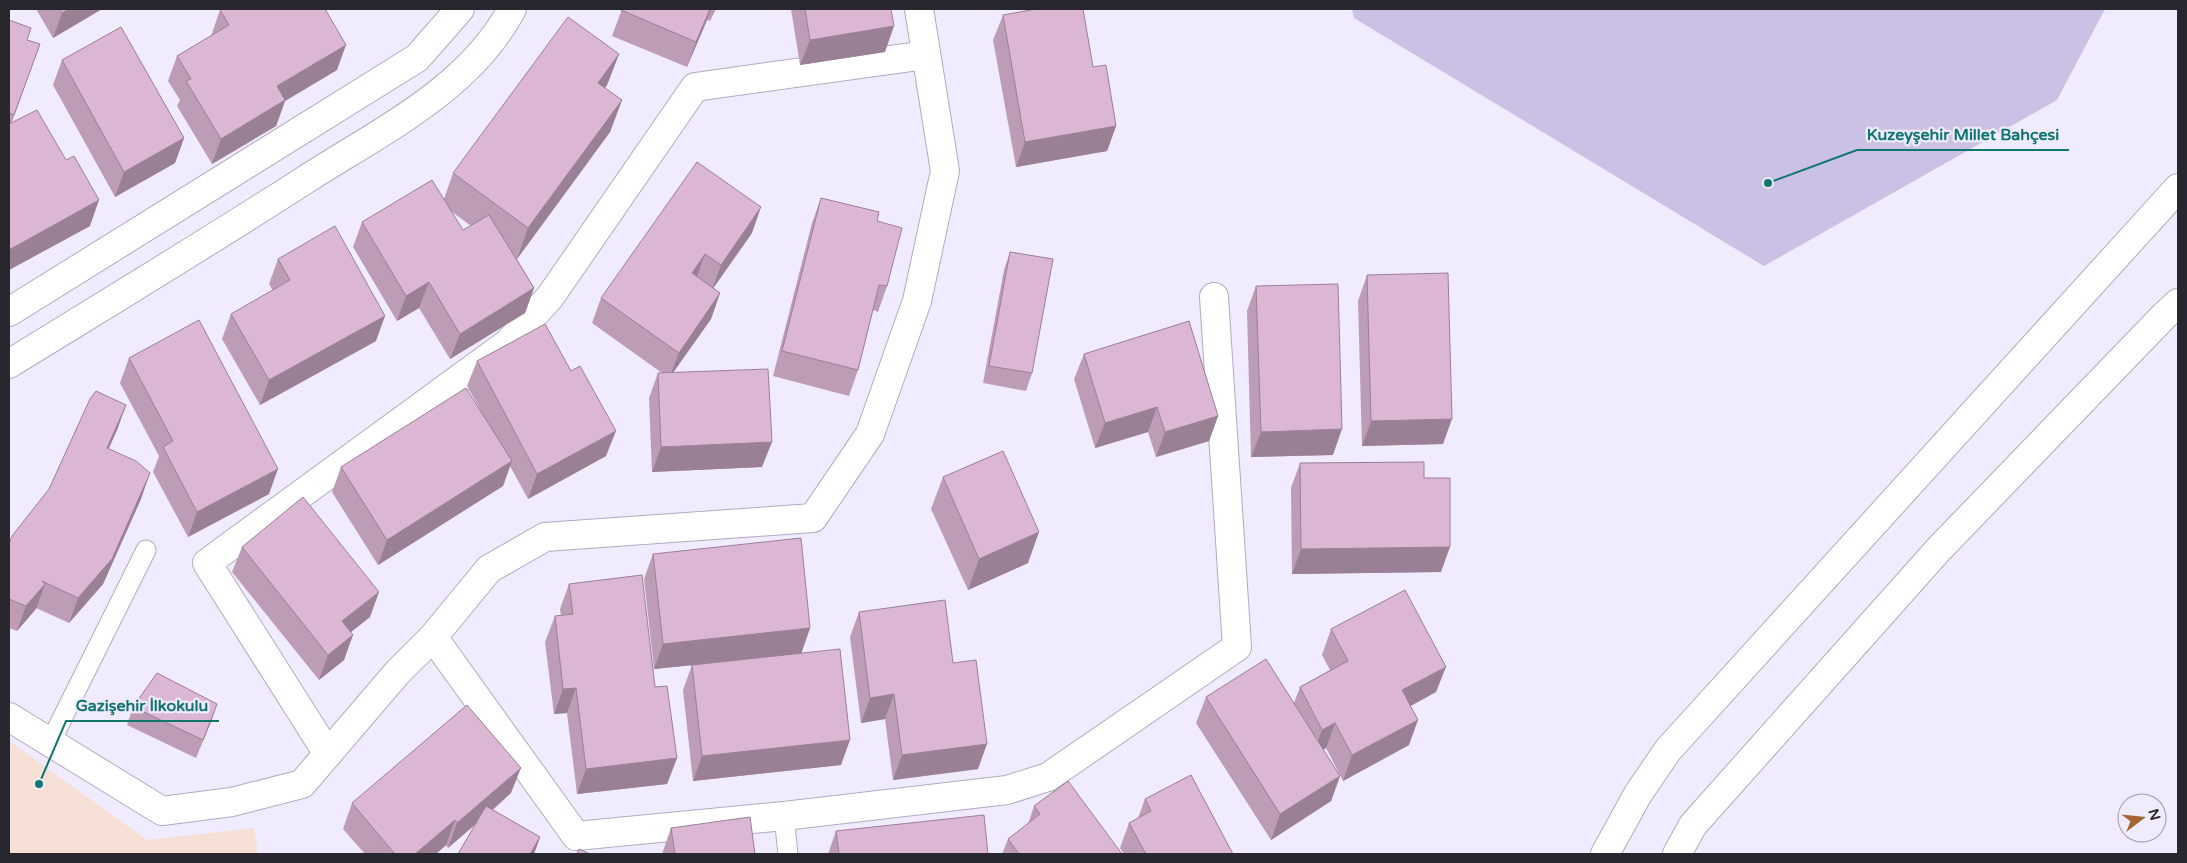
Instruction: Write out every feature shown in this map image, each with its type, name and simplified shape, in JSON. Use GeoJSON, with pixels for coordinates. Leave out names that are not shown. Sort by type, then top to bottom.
{"type":"FeatureCollection","features":[{"type":"Feature","properties":{"kind":"street"},"geometry":{"type":"LineString","coordinates":[[9,312],[417,58],[460,9]]}},
{"type":"Feature","properties":{"kind":"street"},"geometry":{"type":"LineString","coordinates":[[9,364],[229,229],[434,98],[499,34],[512,9]]}},
{"type":"Feature","properties":{"kind":"street"},"geometry":{"type":"LineString","coordinates":[[9,717],[162,811],[232,802],[302,784],[397,674],[433,637],[489,569],[545,538],[813,518],[870,434],[917,301],[945,171],[919,9]]}},
{"type":"Feature","properties":{"kind":"street"},"geometry":{"type":"LineString","coordinates":[[328,754],[207,563],[508,343],[550,297],[695,87],[926,55]]}},
{"type":"Feature","properties":{"kind":"street"},"geometry":{"type":"LineString","coordinates":[[1605,854],[1638,794],[1668,750],[2178,188]]}},
{"type":"Feature","properties":{"kind":"street"},"geometry":{"type":"LineString","coordinates":[[433,637],[572,845],[784,816],[1007,790],[1048,777],[1237,647],[1214,297]]}},
{"type":"Feature","properties":{"kind":"street"},"geometry":{"type":"LineString","coordinates":[[1677,854],[1693,825],[1939,548],[2178,303]]}},
{"type":"Feature","properties":{"kind":"lane"},"geometry":{"type":"LineString","coordinates":[[50,743],[146,550]]}},
{"type":"Feature","properties":{"kind":"lane"},"geometry":{"type":"LineString","coordinates":[[784,816],[788,854]]}},
{"type":"Feature","properties":{"kind":"shaded area"},"geometry":{"type":"Polygon","coordinates":[[[1352,9],[2105,9],[2057,100],[1764,266],[1354,18],[1352,9]]]}},
{"type":"Feature","properties":{"kind":"shaded area"},"geometry":{"type":"Polygon","coordinates":[[[9,741],[147,840],[254,828],[258,854],[9,854],[9,741]]]}},
{"type":"Feature","properties":{"kind":"building"},"geometry":{"type":"Polygon","coordinates":[[[60,9],[69,9],[62,13],[60,9]]]}},
{"type":"Feature","properties":{"kind":"building"},"geometry":{"type":"Polygon","coordinates":[[[325,9],[346,45],[277,86],[285,100],[221,139],[186,81],[191,79],[177,56],[229,25],[220,10],[325,9]]]}},
{"type":"Feature","properties":{"kind":"building"},"geometry":{"type":"Polygon","coordinates":[[[622,9],[710,9],[696,42],[622,9]]]}},
{"type":"Feature","properties":{"kind":"building"},"geometry":{"type":"Polygon","coordinates":[[[805,9],[891,9],[894,26],[810,40],[805,9]]]}},
{"type":"Feature","properties":{"kind":"building"},"geometry":{"type":"Polygon","coordinates":[[[1036,9],[1083,9],[1093,67],[1106,65],[1116,126],[1025,142],[1003,15],[1036,9]]]}},
{"type":"Feature","properties":{"kind":"building"},"geometry":{"type":"Polygon","coordinates":[[[568,17],[619,54],[598,83],[622,100],[528,228],[453,173],[568,17]]]}},
{"type":"Feature","properties":{"kind":"building"},"geometry":{"type":"Polygon","coordinates":[[[9,20],[31,28],[27,40],[40,44],[14,115],[9,113],[9,20]]]}},
{"type":"Feature","properties":{"kind":"building"},"geometry":{"type":"Polygon","coordinates":[[[121,27],[184,138],[124,172],[62,60],[121,27]]]}},
{"type":"Feature","properties":{"kind":"building"},"geometry":{"type":"Polygon","coordinates":[[[37,110],[66,160],[74,156],[99,200],[9,250],[9,124],[37,110]]]}},
{"type":"Feature","properties":{"kind":"building"},"geometry":{"type":"Polygon","coordinates":[[[697,162],[761,207],[721,265],[705,254],[692,273],[720,293],[679,353],[601,298],[697,162]]]}},
{"type":"Feature","properties":{"kind":"building"},"geometry":{"type":"Polygon","coordinates":[[[432,180],[463,230],[489,215],[534,288],[460,334],[429,282],[406,296],[362,222],[432,180]]]}},
{"type":"Feature","properties":{"kind":"building"},"geometry":{"type":"Polygon","coordinates":[[[821,198],[879,212],[877,221],[902,228],[887,286],[879,285],[858,370],[782,351],[821,198]]]}},
{"type":"Feature","properties":{"kind":"building"},"geometry":{"type":"Polygon","coordinates":[[[335,226],[385,316],[269,380],[231,314],[290,280],[278,259],[335,226]]]}},
{"type":"Feature","properties":{"kind":"building"},"geometry":{"type":"Polygon","coordinates":[[[1010,252],[1053,259],[1032,373],[989,366],[1010,252]]]}},
{"type":"Feature","properties":{"kind":"building"},"geometry":{"type":"Polygon","coordinates":[[[1448,273],[1452,419],[1371,421],[1367,275],[1448,273]]]}},
{"type":"Feature","properties":{"kind":"building"},"geometry":{"type":"Polygon","coordinates":[[[1338,284],[1342,429],[1261,432],[1256,286],[1338,284]]]}},
{"type":"Feature","properties":{"kind":"building"},"geometry":{"type":"Polygon","coordinates":[[[199,320],[278,469],[197,512],[163,447],[173,441],[129,358],[199,320]]]}},
{"type":"Feature","properties":{"kind":"building"},"geometry":{"type":"Polygon","coordinates":[[[1189,321],[1218,416],[1165,432],[1157,407],[1105,423],[1084,354],[1189,321]]]}},
{"type":"Feature","properties":{"kind":"building"},"geometry":{"type":"Polygon","coordinates":[[[545,324],[571,371],[580,366],[616,431],[537,474],[477,361],[545,324]]]}},
{"type":"Feature","properties":{"kind":"building"},"geometry":{"type":"Polygon","coordinates":[[[768,369],[772,442],[661,447],[658,373],[768,369]]]}},
{"type":"Feature","properties":{"kind":"building"},"geometry":{"type":"Polygon","coordinates":[[[466,388],[512,461],[387,540],[341,467],[466,388]]]}},
{"type":"Feature","properties":{"kind":"building"},"geometry":{"type":"Polygon","coordinates":[[[96,391],[126,405],[107,448],[136,461],[150,473],[112,559],[78,598],[42,581],[45,584],[26,606],[9,599],[9,544],[12,536],[49,489],[90,399],[96,391]]]}},
{"type":"Feature","properties":{"kind":"building"},"geometry":{"type":"Polygon","coordinates":[[[1003,451],[1039,532],[979,559],[943,477],[1003,451]]]}},
{"type":"Feature","properties":{"kind":"building"},"geometry":{"type":"Polygon","coordinates":[[[1424,462],[1424,478],[1450,478],[1450,547],[1301,549],[1300,463],[1424,462]]]}},
{"type":"Feature","properties":{"kind":"building"},"geometry":{"type":"Polygon","coordinates":[[[303,497],[379,592],[342,621],[353,635],[328,655],[242,547],[303,497]]]}},
{"type":"Feature","properties":{"kind":"building"},"geometry":{"type":"Polygon","coordinates":[[[801,538],[810,628],[663,644],[653,554],[801,538]]]}},
{"type":"Feature","properties":{"kind":"building"},"geometry":{"type":"Polygon","coordinates":[[[642,575],[655,687],[667,686],[677,758],[586,769],[576,688],[563,689],[555,616],[573,614],[569,584],[642,575]]]}},
{"type":"Feature","properties":{"kind":"building"},"geometry":{"type":"Polygon","coordinates":[[[1405,590],[1446,667],[1402,690],[1418,720],[1352,755],[1335,723],[1322,730],[1300,687],[1348,661],[1331,629],[1405,590]]]}},
{"type":"Feature","properties":{"kind":"building"},"geometry":{"type":"Polygon","coordinates":[[[945,600],[953,663],[976,660],[987,744],[902,755],[894,694],[870,698],[859,612],[945,600]]]}},
{"type":"Feature","properties":{"kind":"building"},"geometry":{"type":"Polygon","coordinates":[[[840,649],[850,740],[702,756],[692,665],[840,649]]]}},
{"type":"Feature","properties":{"kind":"building"},"geometry":{"type":"Polygon","coordinates":[[[1266,659],[1340,776],[1280,814],[1206,697],[1266,659]]]}},
{"type":"Feature","properties":{"kind":"building"},"geometry":{"type":"Polygon","coordinates":[[[157,673],[217,704],[203,740],[133,707],[157,673]]]}},
{"type":"Feature","properties":{"kind":"building"},"geometry":{"type":"Polygon","coordinates":[[[467,705],[521,768],[457,823],[455,820],[415,854],[395,854],[352,803],[467,705]]]}},
{"type":"Feature","properties":{"kind":"building"},"geometry":{"type":"Polygon","coordinates":[[[1191,775],[1233,854],[1146,854],[1129,823],[1151,811],[1145,799],[1191,775]]]}},
{"type":"Feature","properties":{"kind":"building"},"geometry":{"type":"Polygon","coordinates":[[[1068,781],[1122,854],[1019,854],[1008,839],[1040,814],[1034,806],[1068,781]]]}},
{"type":"Feature","properties":{"kind":"building"},"geometry":{"type":"Polygon","coordinates":[[[486,806],[540,837],[530,854],[458,854],[486,806]]]}},
{"type":"Feature","properties":{"kind":"building"},"geometry":{"type":"Polygon","coordinates":[[[984,815],[988,854],[839,854],[836,831],[984,815]]]}},
{"type":"Feature","properties":{"kind":"building"},"geometry":{"type":"Polygon","coordinates":[[[750,817],[755,854],[675,854],[671,828],[750,817]]]}},
{"type":"Feature","properties":{"kind":"building"},"geometry":{"type":"Polygon","coordinates":[[[579,849],[590,854],[577,854],[579,849]]]}},
{"type":"Feature","properties":{"kind":"place","name":"Kuzeyşehir Millet Bahçesi"},"geometry":{"type":"Point","coordinates":[1768,183]}},
{"type":"Feature","properties":{"kind":"place","name":"Gazişehir İlkokulu"},"geometry":{"type":"Point","coordinates":[39,784]}}]}
